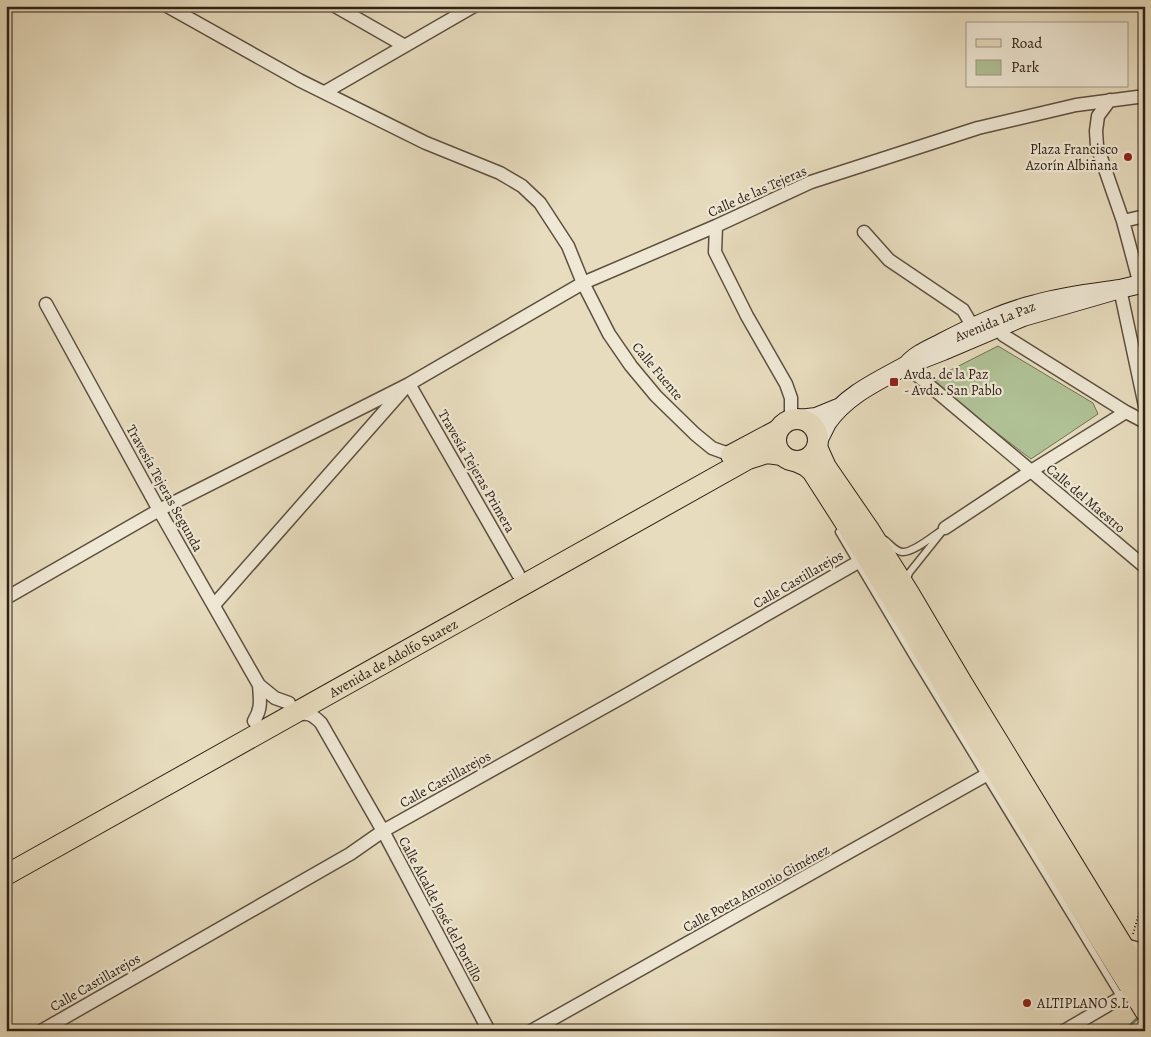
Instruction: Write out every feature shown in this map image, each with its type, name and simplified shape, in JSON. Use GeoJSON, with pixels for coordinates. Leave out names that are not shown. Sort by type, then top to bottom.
{"type":"FeatureCollection","features":[{"type":"Feature","properties":{"kind":"main road","name":"Avenida La Paz"},"geometry":{"type":"LineString","coordinates":[[818,444],[828,422],[843,405],[865,388],[907,364],[1023,317],[1142,284]]}},
{"type":"Feature","properties":{"kind":"main road","name":"Avenida La Paz"},"geometry":{"type":"LineString","coordinates":[[907,364],[913,358],[973,327],[1007,313],[1034,304],[1120,289]]}},
{"type":"Feature","properties":{"kind":"main road","name":"Avenida La Paz"},"geometry":{"type":"LineString","coordinates":[[789,423],[823,416],[843,405]]}},
{"type":"Feature","properties":{"kind":"main road"},"geometry":{"type":"LineString","coordinates":[[1135,984],[999,768],[870,555],[815,475],[806,466],[778,450],[776,436],[789,423],[805,420],[811,424],[818,434],[818,444],[826,467],[909,592],[961,681],[1083,880],[1126,945],[1135,984],[1145,1011]]}},
{"type":"Feature","properties":{"kind":"main road","name":"Avenida de Adolfo Suarez"},"geometry":{"type":"LineString","coordinates":[[6,875],[518,574],[789,423]]}},
{"type":"Feature","properties":{"kind":"main road"},"geometry":{"type":"LineString","coordinates":[[789,458],[806,459],[814,452],[818,444]]}},
{"type":"Feature","properties":{"kind":"main road","name":"Avenida de Adolfo Suarez"},"geometry":{"type":"LineString","coordinates":[[6,860],[254,721],[328,695],[748,459],[767,453],[789,458]]}},
{"type":"Feature","properties":{"kind":"street","name":"Calle Fuente"},"geometry":{"type":"LineString","coordinates":[[167,6],[299,80],[426,143],[500,172],[522,186],[540,203],[568,246],[609,334],[631,366],[656,396],[712,448],[734,453]]}},
{"type":"Feature","properties":{"kind":"street"},"geometry":{"type":"LineString","coordinates":[[336,6],[405,46]]}},
{"type":"Feature","properties":{"kind":"street"},"geometry":{"type":"LineString","coordinates":[[325,92],[474,6]]}},
{"type":"Feature","properties":{"kind":"street","name":"Calle de las Tejeras"},"geometry":{"type":"LineString","coordinates":[[6,598],[159,510],[409,384],[584,283],[716,226],[811,182],[978,128],[1076,105],[1145,96]]}},
{"type":"Feature","properties":{"kind":"street"},"geometry":{"type":"LineString","coordinates":[[1110,100],[1098,116],[1097,146],[1142,284]]}},
{"type":"Feature","properties":{"kind":"street"},"geometry":{"type":"LineString","coordinates":[[1123,221],[1145,216]]}},
{"type":"Feature","properties":{"kind":"street"},"geometry":{"type":"LineString","coordinates":[[716,226],[715,252],[747,316],[786,384],[791,398],[789,423]]}},
{"type":"Feature","properties":{"kind":"street"},"geometry":{"type":"LineString","coordinates":[[864,232],[889,260],[963,310],[973,327]]}},
{"type":"Feature","properties":{"kind":"street"},"geometry":{"type":"LineString","coordinates":[[1120,289],[1145,406]]}},
{"type":"Feature","properties":{"kind":"street","name":"Travesía Tejeras Segunda"},"geometry":{"type":"LineString","coordinates":[[46,304],[159,510],[259,685]]}},
{"type":"Feature","properties":{"kind":"street"},"geometry":{"type":"LineString","coordinates":[[1005,324],[1002,330],[1003,335],[1135,412],[1145,422]]}},
{"type":"Feature","properties":{"kind":"street","name":"Calle del Maestro"},"geometry":{"type":"LineString","coordinates":[[907,364],[917,375],[1145,567]]}},
{"type":"Feature","properties":{"kind":"street"},"geometry":{"type":"LineString","coordinates":[[214,606],[409,384]]}},
{"type":"Feature","properties":{"kind":"street","name":"Travesía Tejeras Primera"},"geometry":{"type":"LineString","coordinates":[[409,384],[518,574]]}},
{"type":"Feature","properties":{"kind":"street"},"geometry":{"type":"LineString","coordinates":[[945,528],[1031,471],[1135,412]]}},
{"type":"Feature","properties":{"kind":"street","name":"Calle Castillarejos"},"geometry":{"type":"LineString","coordinates":[[41,1031],[350,854],[383,831],[628,694],[870,555]]}},
{"type":"Feature","properties":{"kind":"street"},"geometry":{"type":"LineString","coordinates":[[259,685],[289,710],[308,713],[322,723]]}},
{"type":"Feature","properties":{"kind":"street"},"geometry":{"type":"LineString","coordinates":[[254,721],[261,707],[259,685]]}},
{"type":"Feature","properties":{"kind":"street"},"geometry":{"type":"LineString","coordinates":[[322,723],[323,704],[328,695]]}},
{"type":"Feature","properties":{"kind":"street","name":"Calle Alcalde José del Portillo"},"geometry":{"type":"LineString","coordinates":[[322,723],[383,831],[489,1031]]}},
{"type":"Feature","properties":{"kind":"street","name":"Calle Poeta Antonio Giménez"},"geometry":{"type":"LineString","coordinates":[[531,1031],[999,768]]}},
{"type":"Feature","properties":{"kind":"street"},"geometry":{"type":"LineString","coordinates":[[1126,945],[1145,951]]}},
{"type":"Feature","properties":{"kind":"street"},"geometry":{"type":"LineString","coordinates":[[1064,1031],[1135,984],[1139,961],[1145,956]]}},
{"type":"Feature","properties":{"kind":"lane"},"geometry":{"type":"LineString","coordinates":[[789,458],[803,469],[809,480]]}},
{"type":"Feature","properties":{"kind":"lane"},"geometry":{"type":"LineString","coordinates":[[826,467],[864,531],[870,555]]}},
{"type":"Feature","properties":{"kind":"lane"},"geometry":{"type":"LineString","coordinates":[[863,521],[900,552],[910,550],[945,528]]}},
{"type":"Feature","properties":{"kind":"lane"},"geometry":{"type":"LineString","coordinates":[[835,525],[870,555],[895,581],[948,669],[961,681],[967,700],[995,747],[999,768],[1031,805],[1066,862],[1073,872],[1083,880],[1084,889],[1135,984]]}},
{"type":"Feature","properties":{"kind":"lane"},"geometry":{"type":"LineString","coordinates":[[909,592],[906,579],[945,528]]}},
{"type":"Feature","properties":{"kind":"path"},"geometry":{"type":"LineString","coordinates":[[1126,945],[1145,901]]}},
{"type":"Feature","properties":{"kind":"green space"},"geometry":{"type":"Polygon","coordinates":[[[998,346],[1093,403],[1098,414],[1031,459],[929,381],[998,346]]]}},
{"type":"Feature","properties":{"kind":"waterway"},"geometry":{"type":"LineString","coordinates":[[1124,1031],[1140,1016]]}},
{"type":"Feature","properties":{"kind":"place","name":"Plaza Francisco Azorín Albiñana"},"geometry":{"type":"Point","coordinates":[1128,157]}},
{"type":"Feature","properties":{"kind":"place","name":"Avda. de la Paz - Avda. San Pablo"},"geometry":{"type":"Point","coordinates":[894,382]}},
{"type":"Feature","properties":{"kind":"place","name":"ALTIPLANO S.L"},"geometry":{"type":"Point","coordinates":[1027,1003]}}]}
